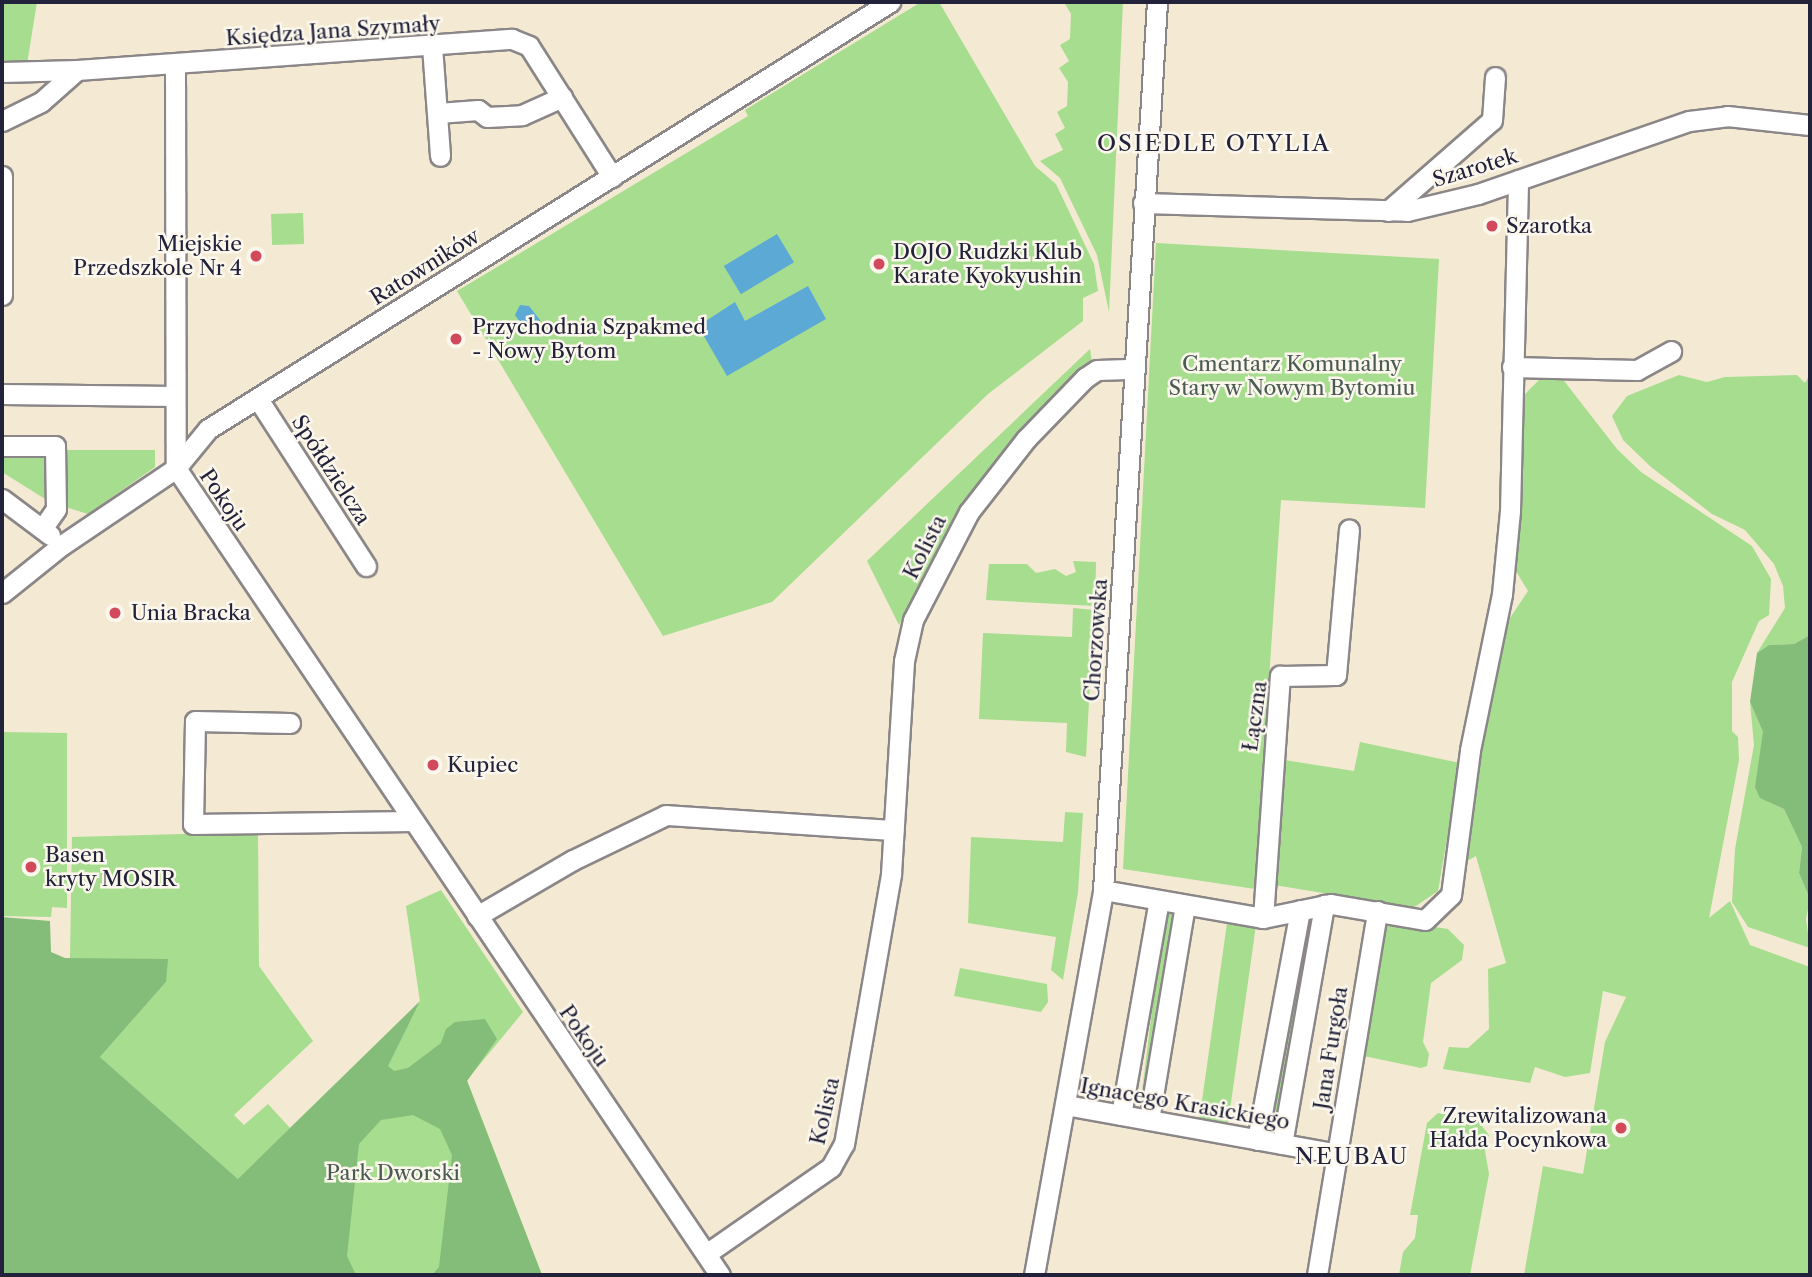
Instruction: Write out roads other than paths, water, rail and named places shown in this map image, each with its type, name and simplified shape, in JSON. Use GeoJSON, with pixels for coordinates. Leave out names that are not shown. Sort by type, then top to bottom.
{"type":"FeatureCollection","features":[{"type":"Feature","properties":{"kind":"street","name":"Ratowników"},"geometry":{"type":"LineString","coordinates":[[2,593],[62,545],[176,468],[208,429],[890,2]]}},
{"type":"Feature","properties":{"kind":"street","name":"Chorzowska"},"geometry":{"type":"LineString","coordinates":[[1034,1275],[1103,890],[1157,2]]}},
{"type":"Feature","properties":{"kind":"street","name":"Księdza Jana Szymały"},"geometry":{"type":"LineString","coordinates":[[2,72],[175,65],[512,39],[529,46],[612,177]]}},
{"type":"Feature","properties":{"kind":"street"},"geometry":{"type":"LineString","coordinates":[[432,46],[440,156]]}},
{"type":"Feature","properties":{"kind":"street","name":"Pokoju"},"geometry":{"type":"LineString","coordinates":[[175,65],[176,468],[720,1275]]}},
{"type":"Feature","properties":{"kind":"street"},"geometry":{"type":"LineString","coordinates":[[2,121],[41,102],[77,70]]}},
{"type":"Feature","properties":{"kind":"street"},"geometry":{"type":"LineString","coordinates":[[1388,211],[1492,120],[1495,77]]}},
{"type":"Feature","properties":{"kind":"street"},"geometry":{"type":"LineString","coordinates":[[438,113],[478,110],[487,117],[522,115],[562,97]]}},
{"type":"Feature","properties":{"kind":"street","name":"Szarotek"},"geometry":{"type":"LineString","coordinates":[[1143,203],[1407,211],[1518,180],[1689,121],[1727,116],[1810,125]]}},
{"type":"Feature","properties":{"kind":"street"},"geometry":{"type":"LineString","coordinates":[[2,176],[2,295]]}},
{"type":"Feature","properties":{"kind":"street"},"geometry":{"type":"LineString","coordinates":[[1103,890],[1263,918],[1324,905],[1425,920],[1451,895],[1470,750],[1502,594],[1510,511],[1518,180]]}},
{"type":"Feature","properties":{"kind":"street"},"geometry":{"type":"LineString","coordinates":[[1513,367],[1637,370],[1671,351]]}},
{"type":"Feature","properties":{"kind":"street","name":"Kolista"},"geometry":{"type":"LineString","coordinates":[[705,1254],[831,1167],[839,1156],[867,1023],[894,830],[906,645],[948,549],[986,487],[1064,397],[1097,370],[1135,369]]}},
{"type":"Feature","properties":{"kind":"street"},"geometry":{"type":"LineString","coordinates":[[2,394],[175,396]]}},
{"type":"Feature","properties":{"kind":"street","name":"Spółdzielcza"},"geometry":{"type":"LineString","coordinates":[[258,399],[366,566]]}},
{"type":"Feature","properties":{"kind":"street"},"geometry":{"type":"LineString","coordinates":[[2,446],[55,446],[56,509],[42,529]]}},
{"type":"Feature","properties":{"kind":"street"},"geometry":{"type":"LineString","coordinates":[[2,499],[62,545]]}},
{"type":"Feature","properties":{"kind":"street","name":"Łączna"},"geometry":{"type":"LineString","coordinates":[[1263,918],[1280,676],[1336,675],[1349,530]]}},
{"type":"Feature","properties":{"kind":"street"},"geometry":{"type":"LineString","coordinates":[[290,723],[195,722],[193,824],[413,821]]}},
{"type":"Feature","properties":{"kind":"street"},"geometry":{"type":"LineString","coordinates":[[477,916],[573,860],[666,816],[894,830]]}},
{"type":"Feature","properties":{"kind":"street"},"geometry":{"type":"LineString","coordinates":[[1121,1115],[1159,900]]}},
{"type":"Feature","properties":{"kind":"street"},"geometry":{"type":"LineString","coordinates":[[1149,1120],[1185,905]]}},
{"type":"Feature","properties":{"kind":"street"},"geometry":{"type":"LineString","coordinates":[[1282,1144],[1324,905]]}},
{"type":"Feature","properties":{"kind":"street"},"geometry":{"type":"LineString","coordinates":[[1257,1140],[1300,910]]}},
{"type":"Feature","properties":{"kind":"street","name":"Jana Furgoła"},"geometry":{"type":"LineString","coordinates":[[1317,1275],[1377,911]]}},
{"type":"Feature","properties":{"kind":"street","name":"Ignacego Krasickiego"},"geometry":{"type":"LineString","coordinates":[[1066,1105],[1338,1154]]}},
{"type":"Feature","properties":{"kind":"water"},"geometry":{"type":"Polygon","coordinates":[[[777,234],[794,262],[741,294],[724,266],[777,234]]]}},
{"type":"Feature","properties":{"kind":"water"},"geometry":{"type":"Polygon","coordinates":[[[808,286],[826,319],[727,376],[698,326],[735,302],[745,321],[808,286]]]}},
{"type":"Feature","properties":{"kind":"water"},"geometry":{"type":"Polygon","coordinates":[[[520,305],[529,306],[540,320],[538,332],[527,332],[515,315],[520,305]]]}},
{"type":"Feature","properties":{"kind":"place","name":"Szarotka"},"geometry":{"type":"Point","coordinates":[1492,226]}},
{"type":"Feature","properties":{"kind":"place","name":"Miejskie Przedszkole Nr 4"},"geometry":{"type":"Point","coordinates":[256,256]}},
{"type":"Feature","properties":{"kind":"place","name":"DOJO Rudzki Klub Karate Kyokyushin"},"geometry":{"type":"Point","coordinates":[879,264]}},
{"type":"Feature","properties":{"kind":"place","name":"Przychodnia Szpakmed - Nowy Bytom"},"geometry":{"type":"Point","coordinates":[456,339]}},
{"type":"Feature","properties":{"kind":"place","name":"Unia Bracka"},"geometry":{"type":"Point","coordinates":[115,613]}},
{"type":"Feature","properties":{"kind":"place","name":"Kupiec"},"geometry":{"type":"Point","coordinates":[433,765]}},
{"type":"Feature","properties":{"kind":"place","name":"Basen kryty MOSIR"},"geometry":{"type":"Point","coordinates":[31,867]}},
{"type":"Feature","properties":{"kind":"place","name":"Zrewitalizowana Hałda Pocynkowa"},"geometry":{"type":"Point","coordinates":[1621,1128]}},
{"type":"Feature","properties":{"kind":"district","name":"OSIEDLE OTYLIA"},"geometry":{"type":"Point","coordinates":[1214,143]}},
{"type":"Feature","properties":{"kind":"district","name":"NEUBAU"},"geometry":{"type":"Point","coordinates":[1352,1156]}},
{"type":"Feature","properties":{"kind":"park label","name":"Cmentarz Komunalny Stary w Nowym Bytomiu"},"geometry":{"type":"Point","coordinates":[1292,376]}},
{"type":"Feature","properties":{"kind":"park label","name":"Park Dworski"},"geometry":{"type":"Point","coordinates":[393,1173]}}]}
